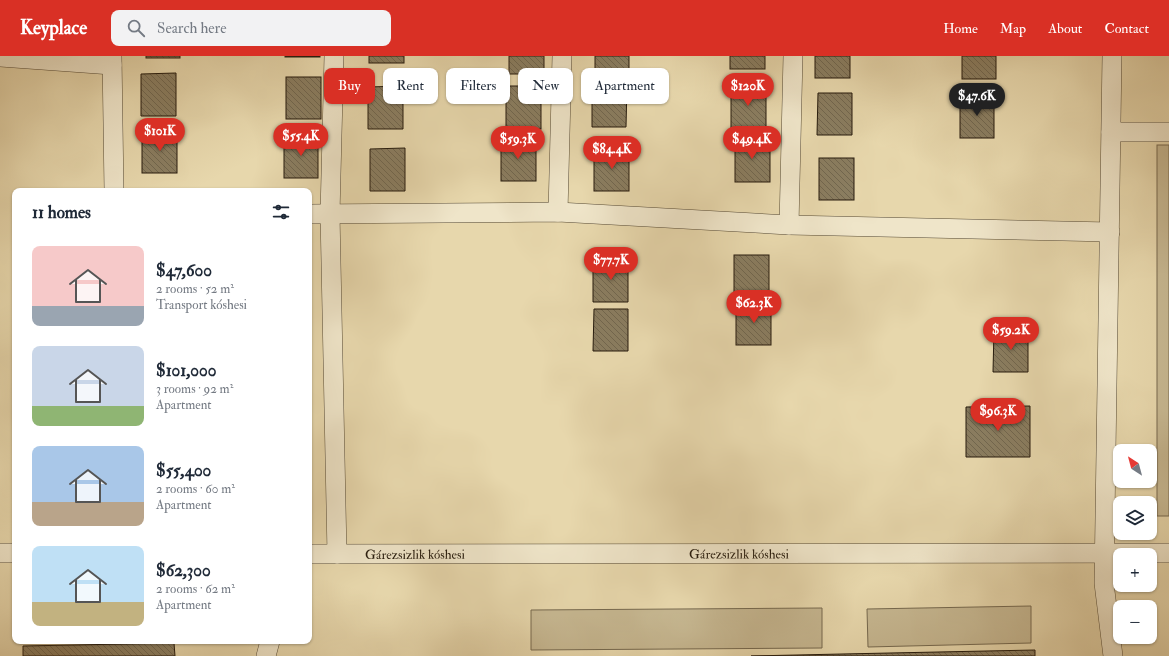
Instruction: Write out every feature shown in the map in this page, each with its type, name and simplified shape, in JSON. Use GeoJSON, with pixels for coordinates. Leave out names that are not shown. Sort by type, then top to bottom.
{"type":"FeatureCollection","features":[{"type":"Feature","properties":{"kind":"street"},"geometry":{"type":"LineString","coordinates":[[334,56],[330,214],[337,554]]}},
{"type":"Feature","properties":{"kind":"street"},"geometry":{"type":"LineString","coordinates":[[558,212],[562,56]]}},
{"type":"Feature","properties":{"kind":"street"},"geometry":{"type":"LineString","coordinates":[[788,225],[793,56]]}},
{"type":"Feature","properties":{"kind":"street"},"geometry":{"type":"LineString","coordinates":[[1112,56],[1104,583],[1113,656]]}},
{"type":"Feature","properties":{"kind":"street"},"geometry":{"type":"LineString","coordinates":[[0,57],[112,61],[114,188]]}},
{"type":"Feature","properties":{"kind":"street"},"geometry":{"type":"LineString","coordinates":[[1111,132],[1169,132]]}},
{"type":"Feature","properties":{"kind":"street"},"geometry":{"type":"LineString","coordinates":[[312,214],[558,212],[788,225],[1110,232]]}},
{"type":"Feature","properties":{"kind":"street"},"geometry":{"type":"LineString","coordinates":[[0,553],[12,553]]}},
{"type":"Feature","properties":{"kind":"street","name":"Gárezsizlik kóshesi"},"geometry":{"type":"LineString","coordinates":[[312,554],[1169,553]]}},
{"type":"Feature","properties":{"kind":"street"},"geometry":{"type":"LineString","coordinates":[[266,656],[269,644]]}},
{"type":"Feature","properties":{"kind":"shaded area"},"geometry":{"type":"Polygon","coordinates":[[[1157,145],[1169,145],[1169,516],[1157,516],[1157,145]]]}},
{"type":"Feature","properties":{"kind":"shaded area"},"geometry":{"type":"Polygon","coordinates":[[[1031,606],[1031,643],[868,647],[867,609],[1031,606]]]}},
{"type":"Feature","properties":{"kind":"shaded area"},"geometry":{"type":"Polygon","coordinates":[[[822,608],[822,648],[531,650],[531,610],[822,608]]]}},
{"type":"Feature","properties":{"kind":"building"},"geometry":{"type":"Polygon","coordinates":[[[146,56],[180,56],[180,58],[146,58],[146,56]]]}},
{"type":"Feature","properties":{"kind":"building"},"geometry":{"type":"Polygon","coordinates":[[[320,56],[320,57],[285,57],[320,56]]]}},
{"type":"Feature","properties":{"kind":"building"},"geometry":{"type":"Polygon","coordinates":[[[369,56],[404,56],[404,63],[369,63],[369,56]]]}},
{"type":"Feature","properties":{"kind":"building"},"geometry":{"type":"Polygon","coordinates":[[[509,56],[544,56],[544,68],[518,68],[518,74],[510,74],[509,56]]]}},
{"type":"Feature","properties":{"kind":"building"},"geometry":{"type":"Polygon","coordinates":[[[595,56],[629,56],[629,68],[595,68],[595,56]]]}},
{"type":"Feature","properties":{"kind":"building"},"geometry":{"type":"Polygon","coordinates":[[[730,56],[765,56],[765,69],[730,69],[730,56]]]}},
{"type":"Feature","properties":{"kind":"building"},"geometry":{"type":"Polygon","coordinates":[[[815,56],[850,56],[850,78],[815,78],[815,56]]]}},
{"type":"Feature","properties":{"kind":"building"},"geometry":{"type":"Polygon","coordinates":[[[962,56],[996,56],[996,79],[962,79],[962,56]]]}},
{"type":"Feature","properties":{"kind":"building"},"geometry":{"type":"Polygon","coordinates":[[[176,73],[176,116],[141,116],[141,74],[176,73]]]}},
{"type":"Feature","properties":{"kind":"building"},"geometry":{"type":"Polygon","coordinates":[[[286,77],[321,77],[321,119],[286,119],[286,77]]]}},
{"type":"Feature","properties":{"kind":"building"},"geometry":{"type":"Polygon","coordinates":[[[510,86],[518,86],[518,104],[541,104],[541,129],[506,129],[506,104],[510,104],[510,86]]]}},
{"type":"Feature","properties":{"kind":"building"},"geometry":{"type":"Polygon","coordinates":[[[731,86],[766,86],[766,128],[731,129],[731,86]]]}},
{"type":"Feature","properties":{"kind":"building"},"geometry":{"type":"Polygon","coordinates":[[[375,87],[383,87],[383,104],[403,104],[403,129],[368,129],[368,104],[375,104],[375,87]]]}},
{"type":"Feature","properties":{"kind":"building"},"geometry":{"type":"Polygon","coordinates":[[[818,93],[852,93],[852,135],[817,135],[818,93]]]}},
{"type":"Feature","properties":{"kind":"building"},"geometry":{"type":"Polygon","coordinates":[[[960,96],[994,96],[994,138],[960,138],[960,96]]]}},
{"type":"Feature","properties":{"kind":"building"},"geometry":{"type":"Polygon","coordinates":[[[592,104],[627,104],[626,127],[592,127],[592,104]]]}},
{"type":"Feature","properties":{"kind":"building"},"geometry":{"type":"Polygon","coordinates":[[[142,130],[177,130],[177,173],[142,173],[142,130]]]}},
{"type":"Feature","properties":{"kind":"building"},"geometry":{"type":"Polygon","coordinates":[[[284,136],[318,136],[318,178],[284,178],[284,136]]]}},
{"type":"Feature","properties":{"kind":"building"},"geometry":{"type":"Polygon","coordinates":[[[501,139],[536,139],[536,181],[501,181],[501,139]]]}},
{"type":"Feature","properties":{"kind":"building"},"geometry":{"type":"Polygon","coordinates":[[[735,139],[770,139],[770,182],[735,182],[735,139]]]}},
{"type":"Feature","properties":{"kind":"building"},"geometry":{"type":"Polygon","coordinates":[[[405,148],[405,191],[370,191],[370,149],[405,148]]]}},
{"type":"Feature","properties":{"kind":"building"},"geometry":{"type":"Polygon","coordinates":[[[594,149],[629,149],[629,191],[594,191],[594,149]]]}},
{"type":"Feature","properties":{"kind":"building"},"geometry":{"type":"Polygon","coordinates":[[[819,158],[854,158],[854,200],[819,200],[819,158]]]}},
{"type":"Feature","properties":{"kind":"building"},"geometry":{"type":"Polygon","coordinates":[[[734,255],[769,255],[769,298],[734,298],[734,255]]]}},
{"type":"Feature","properties":{"kind":"building"},"geometry":{"type":"Polygon","coordinates":[[[628,259],[628,302],[593,302],[593,260],[628,259]]]}},
{"type":"Feature","properties":{"kind":"building"},"geometry":{"type":"Polygon","coordinates":[[[736,302],[771,302],[771,345],[736,345],[736,302]]]}},
{"type":"Feature","properties":{"kind":"building"},"geometry":{"type":"Polygon","coordinates":[[[594,309],[628,309],[628,351],[593,351],[594,309]]]}},
{"type":"Feature","properties":{"kind":"building"},"geometry":{"type":"Polygon","coordinates":[[[994,330],[1028,330],[1028,372],[993,372],[994,330]]]}},
{"type":"Feature","properties":{"kind":"building"},"geometry":{"type":"Polygon","coordinates":[[[1030,406],[1030,457],[966,457],[966,407],[1030,406]]]}},
{"type":"Feature","properties":{"kind":"building"},"geometry":{"type":"Polygon","coordinates":[[[174,644],[175,656],[23,656],[23,646],[174,644]]]}},
{"type":"Feature","properties":{"kind":"building"},"geometry":{"type":"Polygon","coordinates":[[[1035,650],[1035,656],[751,656],[842,654],[1035,650]]]}}]}
